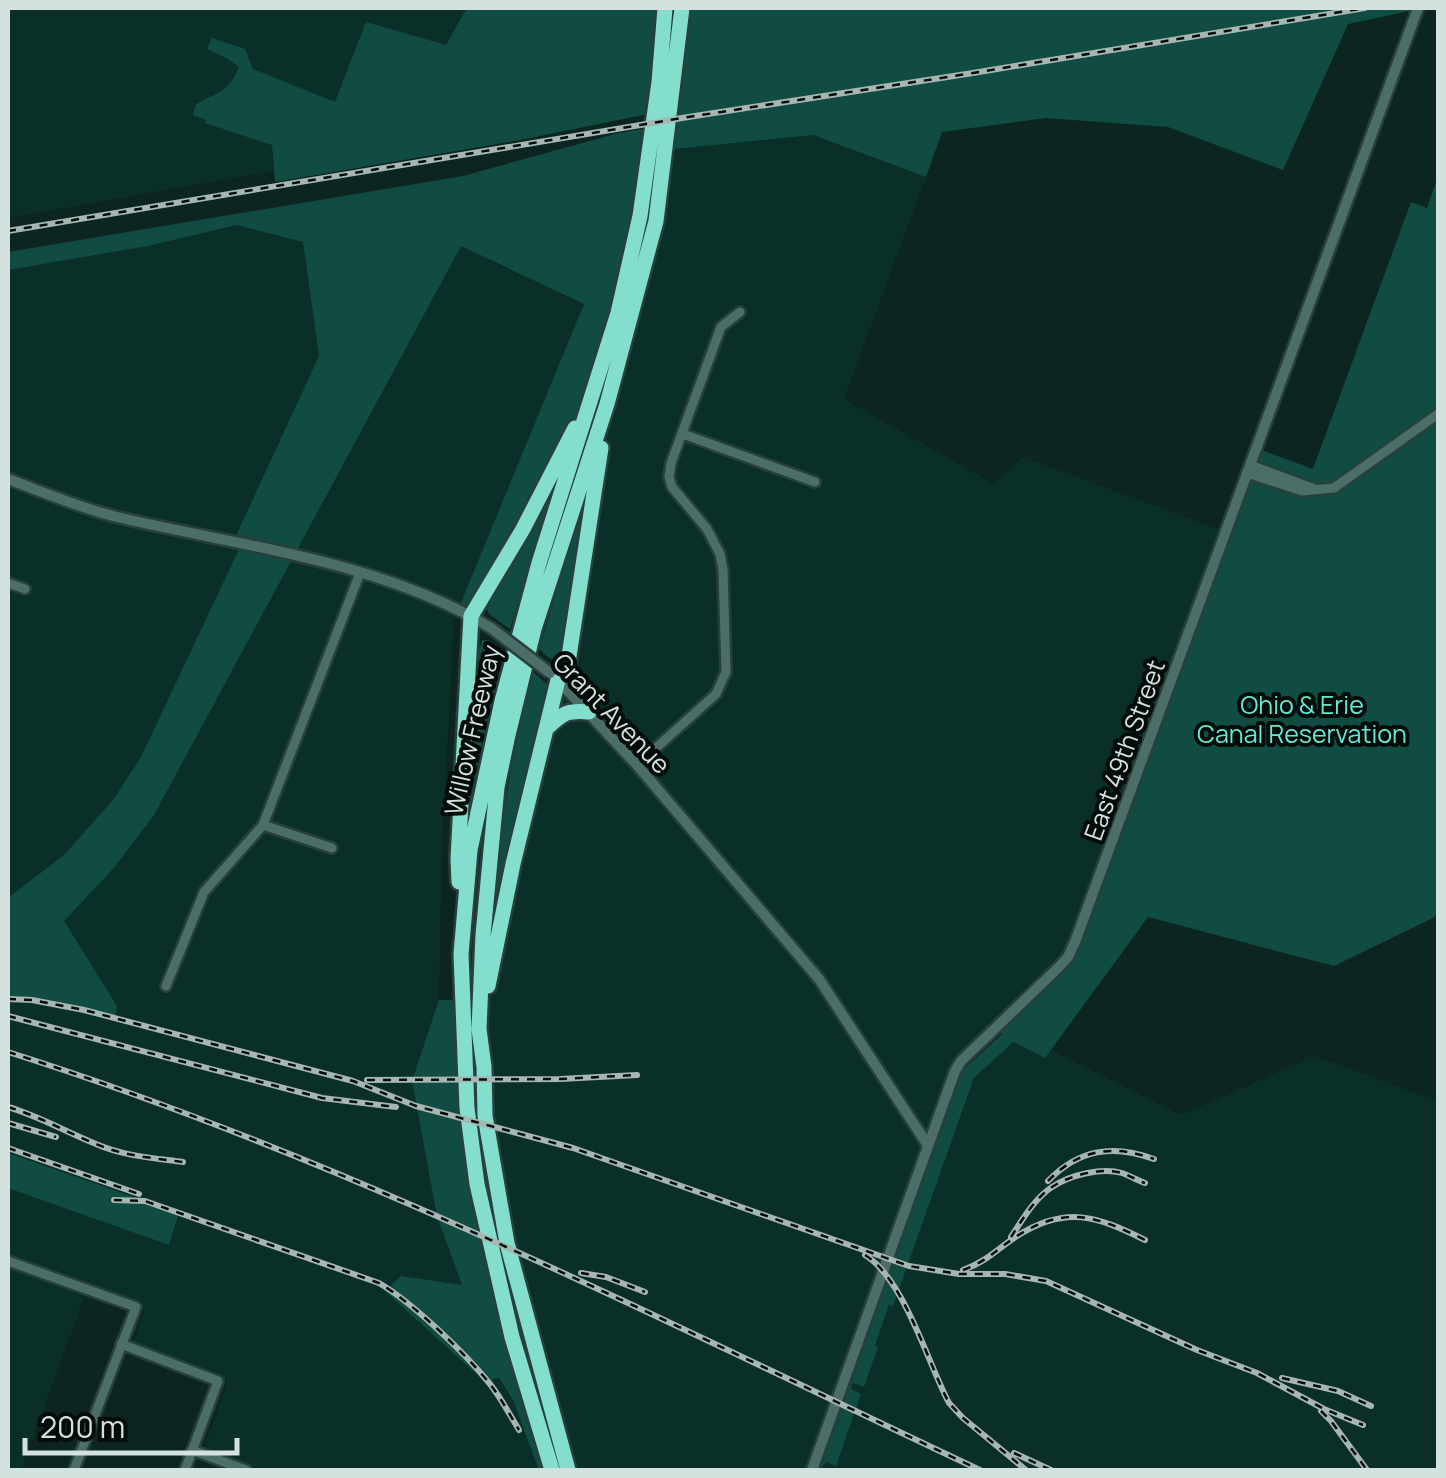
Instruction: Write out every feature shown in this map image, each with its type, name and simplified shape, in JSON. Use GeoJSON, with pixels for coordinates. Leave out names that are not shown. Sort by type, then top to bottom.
{"type":"FeatureCollection","features":[{"type":"Feature","properties":{"kind":"highway","name":"Willow Freeway"},"geometry":{"type":"LineString","coordinates":[[552,1470],[512,1336],[476,1184],[467,1108],[461,954],[470,850],[502,701],[539,562],[618,313],[640,216],[665,8]]}},
{"type":"Feature","properties":{"kind":"highway","name":"Willow Freeway"},"geometry":{"type":"LineString","coordinates":[[568,1470],[507,1243],[485,1116],[479,1029],[489,861],[501,770],[534,629],[608,404],[656,221],[682,8]]}},
{"type":"Feature","properties":{"kind":"highway"},"geometry":{"type":"LineString","coordinates":[[461,954],[458,859],[471,616],[523,529],[595,388]]}},
{"type":"Feature","properties":{"kind":"highway"},"geometry":{"type":"LineString","coordinates":[[479,1029],[547,728],[554,677],[567,669],[608,404]]}},
{"type":"Feature","properties":{"kind":"highway"},"geometry":{"type":"LineString","coordinates":[[547,728],[564,713],[589,712]]}},
{"type":"Feature","properties":{"kind":"highway"},"geometry":{"type":"LineString","coordinates":[[553,1411],[576,1470]]}},
{"type":"Feature","properties":{"kind":"street","name":"East 49th Street"},"geometry":{"type":"LineString","coordinates":[[812,1470],[955,1071],[1068,957],[1418,8]]}},
{"type":"Feature","properties":{"kind":"street"},"geometry":{"type":"LineString","coordinates":[[637,765],[716,694],[726,672],[720,554],[707,529],[669,482],[669,470],[721,327],[740,312]]}},
{"type":"Feature","properties":{"kind":"street"},"geometry":{"type":"LineString","coordinates":[[1249,469],[1302,491],[1334,488],[1438,414]]}},
{"type":"Feature","properties":{"kind":"street"},"geometry":{"type":"LineString","coordinates":[[682,434],[815,482]]}},
{"type":"Feature","properties":{"kind":"street","name":"Grant Avenue"},"geometry":{"type":"LineString","coordinates":[[8,479],[112,516],[360,573],[423,594],[491,628],[554,677],[589,712],[819,979],[927,1144]]}},
{"type":"Feature","properties":{"kind":"street"},"geometry":{"type":"LineString","coordinates":[[166,986],[204,892],[263,824],[360,573]]}},
{"type":"Feature","properties":{"kind":"street"},"geometry":{"type":"LineString","coordinates":[[8,584],[25,589]]}},
{"type":"Feature","properties":{"kind":"street"},"geometry":{"type":"LineString","coordinates":[[263,824],[332,848]]}},
{"type":"Feature","properties":{"kind":"street"},"geometry":{"type":"LineString","coordinates":[[8,1261],[136,1307],[74,1470]]}},
{"type":"Feature","properties":{"kind":"street"},"geometry":{"type":"LineString","coordinates":[[121,1344],[218,1381],[184,1470]]}},
{"type":"Feature","properties":{"kind":"street"},"geometry":{"type":"LineString","coordinates":[[192,1450],[246,1470]]}},
{"type":"Feature","properties":{"kind":"shaded area"},"geometry":{"type":"Polygon","coordinates":[[[8,8],[467,8],[446,45],[335,102],[272,145],[273,171],[8,218],[8,8]]]}},
{"type":"Feature","properties":{"kind":"shaded area"},"geometry":{"type":"Polygon","coordinates":[[[813,135],[926,177],[844,399],[994,484],[1023,457],[1226,532],[1068,957],[961,1061],[812,1470],[576,1470],[521,1303],[479,1029],[558,680],[607,404],[665,150],[813,135]]]}},
{"type":"Feature","properties":{"kind":"shaded area"},"geometry":{"type":"Polygon","coordinates":[[[237,225],[303,242],[319,356],[233,541],[259,548],[146,783],[8,920],[8,270],[148,246],[237,225]]]}},
{"type":"Feature","properties":{"kind":"shaded area"},"geometry":{"type":"Polygon","coordinates":[[[460,246],[584,304],[454,621],[442,846],[439,1000],[412,1081],[437,1216],[463,1286],[402,1276],[385,1291],[437,1336],[498,1378],[513,1400],[539,1470],[258,1470],[203,1449],[226,1378],[133,1343],[144,1311],[87,1290],[21,1470],[8,1470],[8,1188],[169,1244],[180,1214],[8,1153],[8,999],[32,1000],[115,1018],[117,1006],[64,921],[113,869],[460,246]]]}},
{"type":"Feature","properties":{"kind":"shaded area"},"geometry":{"type":"Polygon","coordinates":[[[1020,1034],[1181,1115],[1315,1056],[1438,1101],[1438,1470],[822,1470],[825,1462],[836,1465],[850,1425],[851,1389],[878,1347],[874,1345],[889,1305],[893,1305],[975,1076],[1020,1034]]]}},
{"type":"Feature","properties":{"kind":"green space"},"geometry":{"type":"Polygon","coordinates":[[[467,8],[665,8],[653,113],[275,182],[272,145],[205,123],[206,120],[193,115],[196,104],[227,87],[239,67],[207,49],[212,38],[245,49],[253,69],[335,102],[366,22],[446,45],[467,8]]]}},
{"type":"Feature","properties":{"kind":"green space"},"geometry":{"type":"Polygon","coordinates":[[[682,8],[1411,8],[1348,24],[1283,170],[1168,127],[1046,118],[942,132],[926,177],[813,135],[665,150],[682,8]]]}},
{"type":"Feature","properties":{"kind":"green space"},"geometry":{"type":"Polygon","coordinates":[[[653,127],[595,388],[471,616],[458,610],[584,304],[461,246],[154,815],[113,869],[64,921],[117,1006],[115,1018],[32,1000],[8,999],[8,898],[64,855],[113,800],[141,757],[241,545],[233,542],[319,356],[303,242],[237,225],[148,246],[8,270],[8,252],[463,176],[653,127]]]}},
{"type":"Feature","properties":{"kind":"green space","name":"Ohio & Erie Canal Reservation"},"geometry":{"type":"Polygon","coordinates":[[[1438,176],[1435,917],[1334,966],[1148,917],[1045,1058],[1013,1042],[974,1078],[893,1306],[889,1305],[864,1387],[853,1383],[851,1389],[861,1394],[836,1466],[826,1462],[820,1470],[962,1071],[1002,1034],[997,1029],[1068,957],[1256,448],[1313,469],[1411,202],[1427,208],[1438,176]]]}},
{"type":"Feature","properties":{"kind":"green space"},"geometry":{"type":"Polygon","coordinates":[[[551,486],[510,629],[489,614],[487,608],[551,486]]]}},
{"type":"Feature","properties":{"kind":"green space"},"geometry":{"type":"Polygon","coordinates":[[[582,507],[586,508],[563,657],[559,661],[539,649],[582,507]]]}},
{"type":"Feature","properties":{"kind":"green space"},"geometry":{"type":"Polygon","coordinates":[[[482,640],[503,651],[470,814],[466,814],[475,661],[482,640]]]}},
{"type":"Feature","properties":{"kind":"green space"},"geometry":{"type":"Polygon","coordinates":[[[533,672],[549,686],[495,914],[507,791],[533,672]]]}},
{"type":"Feature","properties":{"kind":"green space"},"geometry":{"type":"Polygon","coordinates":[[[439,1000],[461,1000],[477,1184],[552,1470],[539,1470],[513,1400],[499,1378],[484,1381],[385,1291],[401,1276],[462,1285],[437,1216],[412,1081],[439,1000]]]}},
{"type":"Feature","properties":{"kind":"green space"},"geometry":{"type":"Polygon","coordinates":[[[8,1153],[179,1213],[169,1245],[8,1188],[8,1153]]]}},
{"type":"Feature","properties":{"kind":"railway"},"geometry":{"type":"LineString","coordinates":[[8,231],[1365,8]]}},
{"type":"Feature","properties":{"kind":"railway"},"geometry":{"type":"LineString","coordinates":[[8,999],[84,1010],[353,1081],[416,1106],[573,1148],[909,1266],[1046,1281],[1257,1373],[1363,1425]]}},
{"type":"Feature","properties":{"kind":"railway"},"geometry":{"type":"LineString","coordinates":[[8,1016],[322,1098],[396,1107]]}},
{"type":"Feature","properties":{"kind":"railway"},"geometry":{"type":"LineString","coordinates":[[8,1052],[133,1094],[380,1191],[980,1470]]}},
{"type":"Feature","properties":{"kind":"railway"},"geometry":{"type":"LineString","coordinates":[[367,1080],[637,1075]]}},
{"type":"Feature","properties":{"kind":"railway"},"geometry":{"type":"LineString","coordinates":[[8,1107],[106,1148],[183,1162]]}},
{"type":"Feature","properties":{"kind":"railway"},"geometry":{"type":"LineString","coordinates":[[8,1123],[56,1137]]}},
{"type":"Feature","properties":{"kind":"railway"},"geometry":{"type":"LineString","coordinates":[[8,1148],[139,1194]]}},
{"type":"Feature","properties":{"kind":"railway"},"geometry":{"type":"LineString","coordinates":[[1048,1181],[1072,1162],[1097,1152],[1124,1152],[1154,1159]]}},
{"type":"Feature","properties":{"kind":"railway"},"geometry":{"type":"LineString","coordinates":[[1011,1237],[1040,1197],[1068,1179],[1114,1171],[1145,1183]]}},
{"type":"Feature","properties":{"kind":"railway"},"geometry":{"type":"LineString","coordinates":[[114,1200],[145,1201],[379,1283],[467,1358],[494,1389],[519,1430]]}},
{"type":"Feature","properties":{"kind":"railway"},"geometry":{"type":"LineString","coordinates":[[963,1270],[1035,1226],[1066,1217],[1096,1220],[1145,1240]]}},
{"type":"Feature","properties":{"kind":"railway"},"geometry":{"type":"LineString","coordinates":[[865,1255],[879,1267],[903,1301],[949,1403],[1026,1470]]}},
{"type":"Feature","properties":{"kind":"railway"},"geometry":{"type":"LineString","coordinates":[[581,1273],[606,1277],[645,1292]]}},
{"type":"Feature","properties":{"kind":"railway"},"geometry":{"type":"LineString","coordinates":[[1282,1378],[1338,1391],[1371,1406]]}},
{"type":"Feature","properties":{"kind":"railway"},"geometry":{"type":"LineString","coordinates":[[1321,1411],[1367,1470]]}},
{"type":"Feature","properties":{"kind":"railway"},"geometry":{"type":"LineString","coordinates":[[1014,1453],[1051,1470]]}}]}
